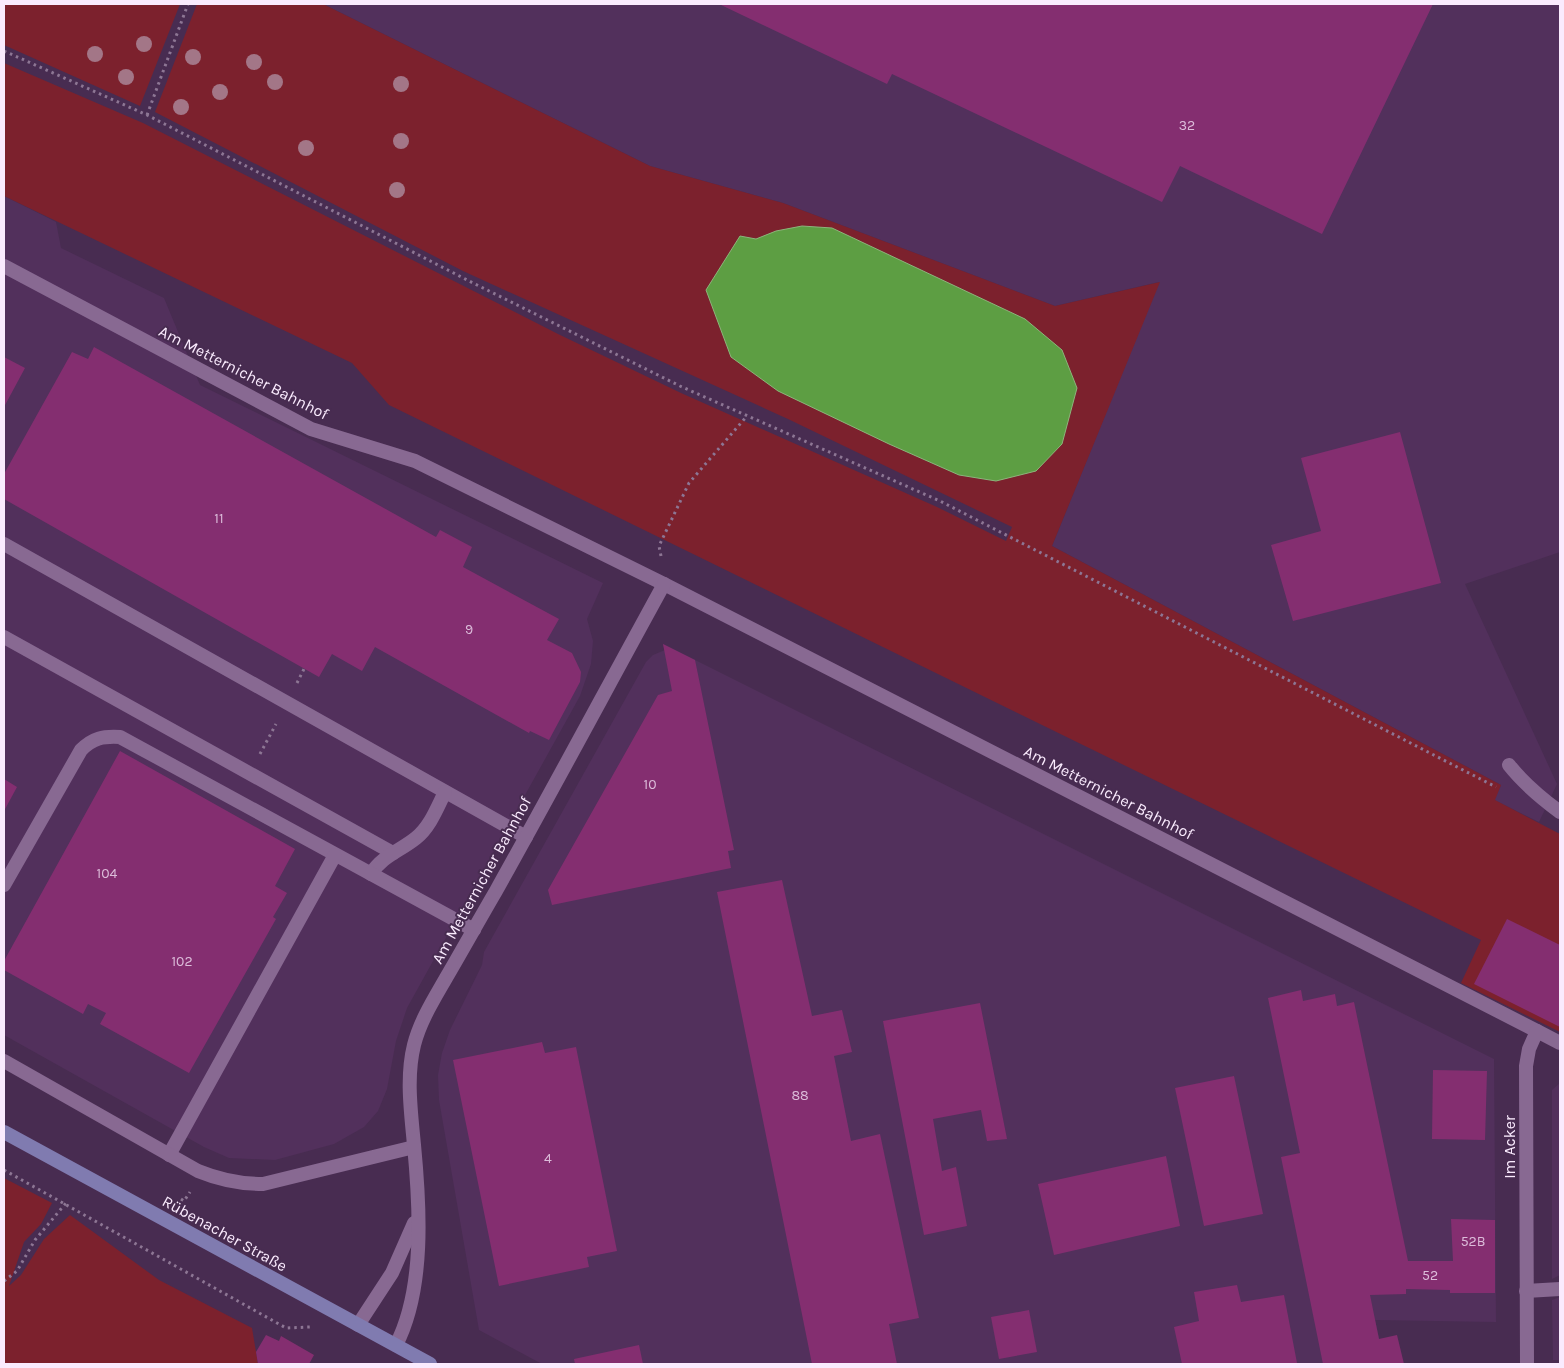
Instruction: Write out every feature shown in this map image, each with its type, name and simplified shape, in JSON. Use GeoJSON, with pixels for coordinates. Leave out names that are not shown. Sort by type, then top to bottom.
{"type":"FeatureCollection","features":[{"type":"Feature","properties":{"kind":"main road","name":"Rübenacher Straße"},"geometry":{"type":"LineString","coordinates":[[4,1132],[430,1364]]}},
{"type":"Feature","properties":{"kind":"street","name":"Am Metternicher Bahnhof"},"geometry":{"type":"LineString","coordinates":[[4,266],[311,429],[415,461],[664,584],[1537,1031]]}},
{"type":"Feature","properties":{"kind":"street"},"geometry":{"type":"LineString","coordinates":[[4,544],[526,837]]}},
{"type":"Feature","properties":{"kind":"street","name":"Am Metternicher Bahnhof"},"geometry":{"type":"LineString","coordinates":[[396,1346],[406,1326],[412,1303],[417,1244],[414,1146],[410,1100],[410,1066],[414,1045],[422,1023],[664,584]]}},
{"type":"Feature","properties":{"kind":"street"},"geometry":{"type":"LineString","coordinates":[[4,637],[393,853]]}},
{"type":"Feature","properties":{"kind":"street"},"geometry":{"type":"LineString","coordinates":[[4,885],[81,750],[92,740],[107,736],[120,737],[474,930]]}},
{"type":"Feature","properties":{"kind":"street"},"geometry":{"type":"LineString","coordinates":[[1510,765],[1520,779],[1560,812]]}},
{"type":"Feature","properties":{"kind":"street"},"geometry":{"type":"LineString","coordinates":[[371,874],[378,863],[416,838],[427,827],[445,792]]}},
{"type":"Feature","properties":{"kind":"street"},"geometry":{"type":"LineString","coordinates":[[169,1155],[335,855]]}},
{"type":"Feature","properties":{"kind":"street"},"geometry":{"type":"LineString","coordinates":[[1537,1031],[1560,1043]]}},
{"type":"Feature","properties":{"kind":"street","name":"Im Acker"},"geometry":{"type":"LineString","coordinates":[[1527,1364],[1526,1066],[1529,1049],[1537,1031]]}},
{"type":"Feature","properties":{"kind":"street"},"geometry":{"type":"LineString","coordinates":[[4,1061],[169,1155],[217,1178],[241,1184],[263,1184],[414,1146]]}},
{"type":"Feature","properties":{"kind":"street","name":"Am Metternicher Bahnhof"},"geometry":{"type":"LineString","coordinates":[[358,1325],[392,1273],[417,1216]]}},
{"type":"Feature","properties":{"kind":"street"},"geometry":{"type":"LineString","coordinates":[[1526,1291],[1560,1289]]}},
{"type":"Feature","properties":{"kind":"path"},"geometry":{"type":"LineString","coordinates":[[147,115],[188,4]]}},
{"type":"Feature","properties":{"kind":"path"},"geometry":{"type":"LineString","coordinates":[[4,50],[147,115],[473,283],[680,386],[940,501],[1508,794],[1520,779]]}},
{"type":"Feature","properties":{"kind":"path"},"geometry":{"type":"LineString","coordinates":[[664,584],[659,546],[689,483],[747,416]]}},
{"type":"Feature","properties":{"kind":"path"},"geometry":{"type":"LineString","coordinates":[[4,1170],[66,1203],[286,1328],[313,1327]]}},
{"type":"Feature","properties":{"kind":"path"},"geometry":{"type":"LineString","coordinates":[[4,1281],[16,1271],[36,1240],[66,1203]]}},
{"type":"Feature","properties":{"kind":"shaded area"},"geometry":{"type":"Polygon","coordinates":[[[4,4],[180,4],[140,106],[4,45],[4,4]]]}},
{"type":"Feature","properties":{"kind":"shaded area"},"geometry":{"type":"Polygon","coordinates":[[[197,4],[323,4],[650,166],[783,203],[1055,306],[1160,282],[1052,546],[1501,785],[1495,800],[1560,834],[1560,1032],[1461,983],[1481,940],[389,405],[352,363],[4,196],[4,63],[143,123],[558,334],[681,393],[937,507],[1006,541],[1012,527],[788,419],[463,271],[155,112],[197,4]],[[740,236],[889,444],[959,475],[996,481],[756,239],[740,236]]]}},
{"type":"Feature","properties":{"kind":"shaded area"},"geometry":{"type":"Polygon","coordinates":[[[323,4],[1560,4],[1560,552],[1465,584],[1557,784],[1539,822],[1494,800],[1501,785],[1052,546],[1159,282],[1055,306],[783,203],[650,166],[323,4]]]}},
{"type":"Feature","properties":{"kind":"shaded area"},"geometry":{"type":"Polygon","coordinates":[[[4,196],[56,222],[61,248],[164,298],[200,385],[603,583],[587,619],[593,641],[591,664],[580,696],[407,1008],[396,1041],[387,1089],[378,1111],[364,1127],[334,1144],[275,1160],[229,1158],[204,1147],[4,1035],[4,196]]]}},
{"type":"Feature","properties":{"kind":"shaded area"},"geometry":{"type":"Polygon","coordinates":[[[802,226],[832,228],[1025,319],[1062,350],[1077,388],[1062,444],[1036,471],[996,481],[959,475],[778,391],[731,357],[706,290],[740,236],[756,239],[776,231],[802,226]]]}},
{"type":"Feature","properties":{"kind":"shaded area"},"geometry":{"type":"Polygon","coordinates":[[[663,644],[1494,1059],[1496,1322],[1375,1320],[1385,1364],[542,1364],[479,1330],[439,1100],[438,1075],[442,1053],[450,1030],[482,965],[484,952],[646,662],[653,655],[665,650],[663,644]]]}},
{"type":"Feature","properties":{"kind":"shaded area"},"geometry":{"type":"Polygon","coordinates":[[[1560,1083],[1560,1275],[1552,1279],[1552,1090],[1560,1083]]]}},
{"type":"Feature","properties":{"kind":"shaded area"},"geometry":{"type":"Polygon","coordinates":[[[4,1178],[52,1203],[41,1224],[24,1242],[9,1286],[21,1275],[44,1239],[70,1215],[159,1280],[252,1328],[258,1364],[4,1364],[4,1178]]]}},
{"type":"Feature","properties":{"kind":"shaded area"},"geometry":{"type":"Polygon","coordinates":[[[1560,1297],[1560,1360],[1553,1360],[1552,1300],[1560,1297]]]}},
{"type":"Feature","properties":{"kind":"building"},"geometry":{"type":"Polygon","coordinates":[[[719,4],[1433,4],[1322,234],[1180,166],[1162,202],[892,74],[887,84],[719,4]]]}},
{"type":"Feature","properties":{"kind":"building"},"geometry":{"type":"Polygon","coordinates":[[[94,347],[436,537],[440,530],[472,547],[463,567],[559,619],[547,640],[572,653],[581,672],[580,682],[549,740],[530,731],[529,733],[375,647],[362,671],[332,654],[319,677],[4,499],[4,474],[72,352],[88,359],[94,347]]]}},
{"type":"Feature","properties":{"kind":"building"},"geometry":{"type":"Polygon","coordinates":[[[4,357],[25,368],[4,407],[4,357]]]}},
{"type":"Feature","properties":{"kind":"building"},"geometry":{"type":"Polygon","coordinates":[[[1400,432],[1441,583],[1293,621],[1271,545],[1321,531],[1301,458],[1400,432]]]}},
{"type":"Feature","properties":{"kind":"building"},"geometry":{"type":"Polygon","coordinates":[[[663,644],[695,660],[734,850],[728,851],[731,868],[552,905],[548,890],[658,695],[672,691],[663,644]]]}},
{"type":"Feature","properties":{"kind":"building"},"geometry":{"type":"Polygon","coordinates":[[[120,751],[295,849],[275,886],[287,893],[273,917],[276,919],[189,1073],[100,1024],[106,1013],[88,1004],[83,1014],[4,970],[4,961],[120,751]]]}},
{"type":"Feature","properties":{"kind":"building"},"geometry":{"type":"Polygon","coordinates":[[[4,779],[17,787],[4,811],[4,779]]]}},
{"type":"Feature","properties":{"kind":"building"},"geometry":{"type":"Polygon","coordinates":[[[782,880],[812,1016],[842,1010],[852,1052],[834,1056],[851,1141],[880,1134],[919,1318],[889,1324],[897,1364],[812,1364],[717,892],[782,880]]]}},
{"type":"Feature","properties":{"kind":"building"},"geometry":{"type":"Polygon","coordinates":[[[1507,919],[1560,945],[1560,1027],[1474,984],[1507,919]]]}},
{"type":"Feature","properties":{"kind":"building"},"geometry":{"type":"Polygon","coordinates":[[[1301,990],[1303,1001],[1335,994],[1337,1006],[1354,1002],[1408,1261],[1453,1261],[1451,1219],[1495,1220],[1495,1293],[1450,1293],[1450,1290],[1406,1289],[1406,1294],[1370,1295],[1379,1339],[1397,1335],[1404,1364],[1323,1364],[1281,1157],[1300,1153],[1268,998],[1301,990]]]}},
{"type":"Feature","properties":{"kind":"building"},"geometry":{"type":"Polygon","coordinates":[[[980,1003],[1007,1139],[987,1141],[981,1110],[933,1119],[942,1171],[956,1167],[967,1226],[924,1235],[883,1021],[980,1003]]]}},
{"type":"Feature","properties":{"kind":"building"},"geometry":{"type":"Polygon","coordinates":[[[542,1042],[545,1053],[576,1047],[617,1251],[587,1257],[589,1267],[499,1286],[453,1060],[542,1042]]]}},
{"type":"Feature","properties":{"kind":"building"},"geometry":{"type":"Polygon","coordinates":[[[1433,1070],[1487,1071],[1485,1140],[1432,1139],[1433,1070]]]}},
{"type":"Feature","properties":{"kind":"building"},"geometry":{"type":"Polygon","coordinates":[[[1234,1076],[1263,1214],[1204,1226],[1175,1088],[1234,1076]]]}},
{"type":"Feature","properties":{"kind":"building"},"geometry":{"type":"Polygon","coordinates":[[[1166,1156],[1180,1226],[1054,1255],[1038,1184],[1166,1156]]]}},
{"type":"Feature","properties":{"kind":"building"},"geometry":{"type":"Polygon","coordinates":[[[1237,1285],[1241,1302],[1284,1295],[1297,1363],[1182,1364],[1174,1327],[1199,1321],[1194,1292],[1237,1285]]]}},
{"type":"Feature","properties":{"kind":"building"},"geometry":{"type":"Polygon","coordinates":[[[1029,1310],[1037,1352],[999,1359],[991,1317],[1029,1310]]]}},
{"type":"Feature","properties":{"kind":"building"},"geometry":{"type":"Polygon","coordinates":[[[266,1335],[279,1341],[281,1336],[314,1355],[309,1364],[258,1364],[256,1352],[266,1335]]]}},
{"type":"Feature","properties":{"kind":"building"},"geometry":{"type":"Polygon","coordinates":[[[639,1345],[643,1364],[575,1364],[574,1359],[639,1345]]]}}]}
